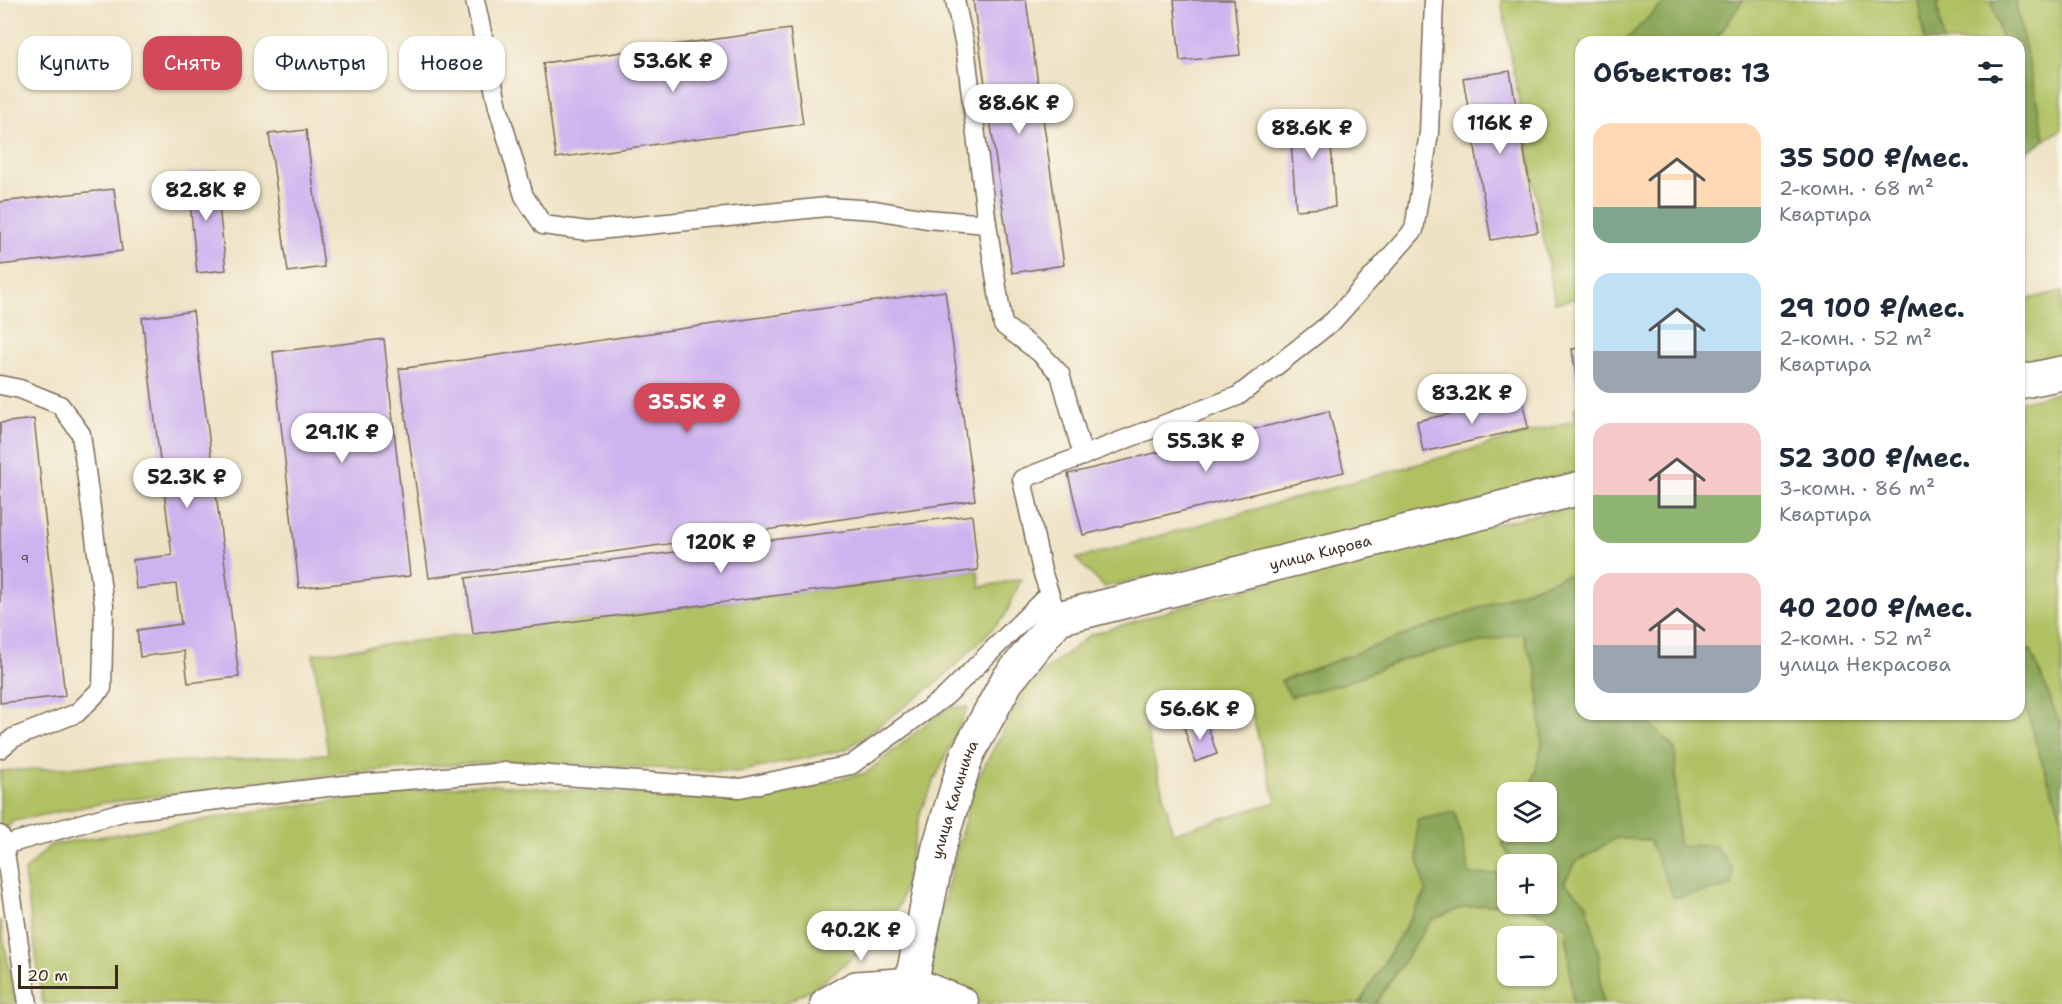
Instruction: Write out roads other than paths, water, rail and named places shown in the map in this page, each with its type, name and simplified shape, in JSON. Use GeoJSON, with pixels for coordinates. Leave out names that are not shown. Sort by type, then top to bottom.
{"type":"FeatureCollection","features":[{"type":"Feature","properties":{"kind":"street"},"geometry":{"type":"LineString","coordinates":[[2025,381],[2062,373]]}},
{"type":"Feature","properties":{"kind":"street","name":"улица Кирова"},"geometry":{"type":"LineString","coordinates":[[1053,606],[1575,489]]}},
{"type":"Feature","properties":{"kind":"street","name":"улица Калинина"},"geometry":{"type":"LineString","coordinates":[[910,994],[939,847],[967,754],[1007,681],[1053,606]]}},
{"type":"Feature","properties":{"kind":"street"},"geometry":{"type":"LineString","coordinates":[[827,1004],[856,988],[910,994],[962,1004]]}},
{"type":"Feature","properties":{"kind":"lane"},"geometry":{"type":"LineString","coordinates":[[475,0],[498,107],[524,196],[543,225],[588,231],[827,207],[875,210],[927,219],[987,224]]}},
{"type":"Feature","properties":{"kind":"lane"},"geometry":{"type":"LineString","coordinates":[[955,0],[965,46],[987,224],[1003,325],[1040,353],[1060,374],[1083,456]]}},
{"type":"Feature","properties":{"kind":"lane"},"geometry":{"type":"LineString","coordinates":[[28,1004],[2,840],[126,811],[344,785],[506,772],[740,788],[852,765],[946,696],[1053,606],[1042,571],[1022,479],[1238,396],[1334,321],[1414,230],[1430,133],[1434,0]]}},
{"type":"Feature","properties":{"kind":"lane"},"geometry":{"type":"LineString","coordinates":[[0,385],[20,389],[60,405],[81,434],[104,605],[102,688],[77,713],[14,738],[0,749]]}}]}
